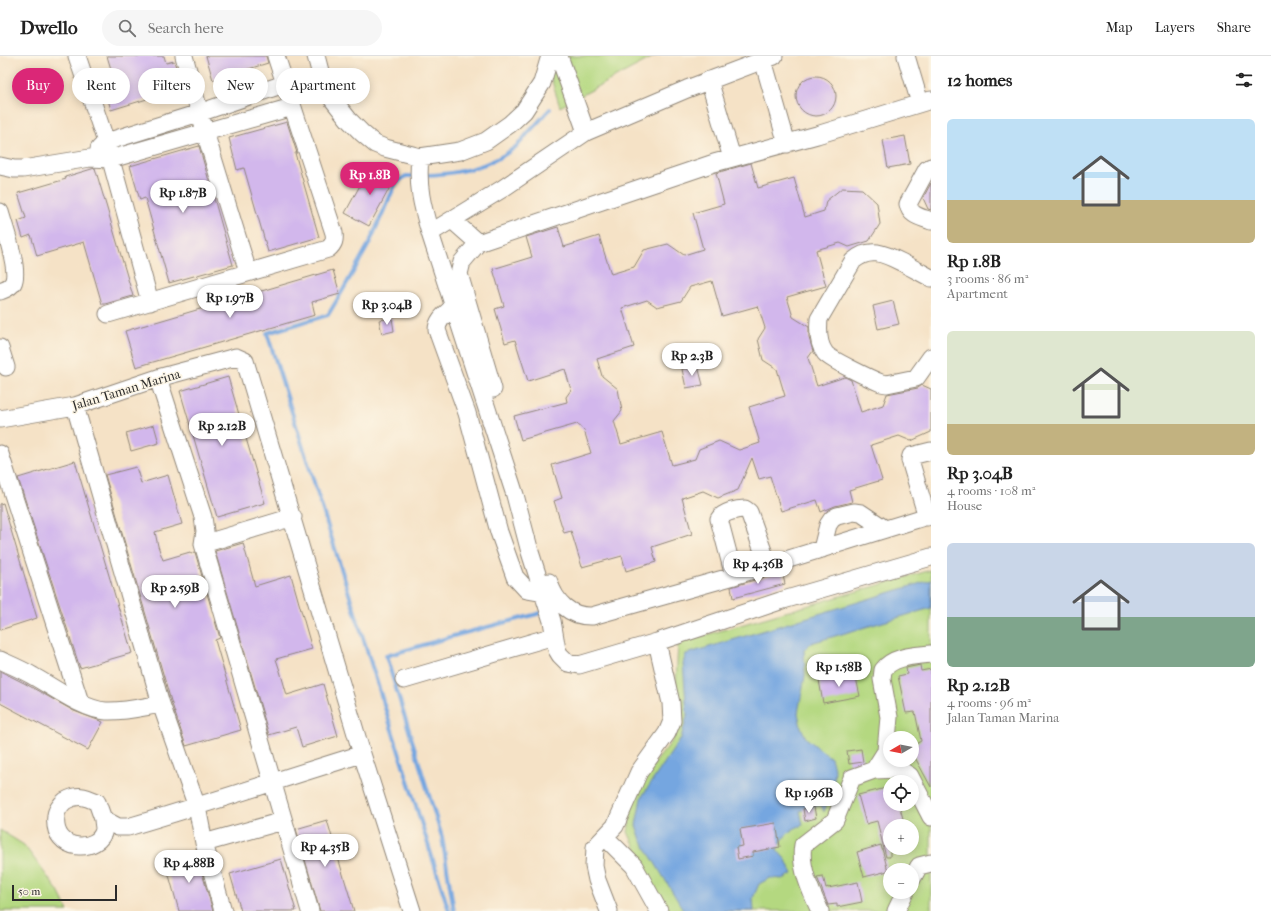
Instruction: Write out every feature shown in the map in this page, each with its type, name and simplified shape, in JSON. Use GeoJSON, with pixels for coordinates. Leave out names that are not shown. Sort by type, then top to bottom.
{"type":"FeatureCollection","features":[{"type":"Feature","properties":{"kind":"street"},"geometry":{"type":"LineString","coordinates":[[77,56],[106,142],[150,302]]}},
{"type":"Feature","properties":{"kind":"street"},"geometry":{"type":"LineString","coordinates":[[184,56],[205,132],[248,272]]}},
{"type":"Feature","properties":{"kind":"street"},"geometry":{"type":"LineString","coordinates":[[276,56],[279,68]]}},
{"type":"Feature","properties":{"kind":"street"},"geometry":{"type":"LineString","coordinates":[[316,56],[321,74],[330,96],[349,120],[375,144],[419,163],[460,151],[486,141],[510,124],[524,111],[542,83],[550,56]]}},
{"type":"Feature","properties":{"kind":"street"},"geometry":{"type":"LineString","coordinates":[[559,56],[586,132]]}},
{"type":"Feature","properties":{"kind":"street"},"geometry":{"type":"LineString","coordinates":[[906,56],[926,101],[787,144],[732,158],[478,243],[462,262],[459,270],[460,279],[549,584],[548,595],[557,650],[568,663],[579,665],[657,642],[780,600],[931,557]]}},
{"type":"Feature","properties":{"kind":"street"},"geometry":{"type":"LineString","coordinates":[[430,232],[502,189],[586,132],[654,102],[768,58],[780,123],[787,144]]}},
{"type":"Feature","properties":{"kind":"street"},"geometry":{"type":"LineString","coordinates":[[710,80],[732,158]]}},
{"type":"Feature","properties":{"kind":"street"},"geometry":{"type":"LineString","coordinates":[[90,158],[106,142],[200,113],[276,87]]}},
{"type":"Feature","properties":{"kind":"street"},"geometry":{"type":"LineString","coordinates":[[108,314],[328,249],[334,242],[334,233],[291,104]]}},
{"type":"Feature","properties":{"kind":"street"},"geometry":{"type":"LineString","coordinates":[[0,166],[23,169],[90,158],[111,159],[292,107]]}},
{"type":"Feature","properties":{"kind":"street"},"geometry":{"type":"LineString","coordinates":[[419,163],[420,194],[430,232],[515,495],[530,552],[548,595]]}},
{"type":"Feature","properties":{"kind":"street"},"geometry":{"type":"LineString","coordinates":[[931,167],[927,169],[908,204],[909,210],[912,214],[931,221]]}},
{"type":"Feature","properties":{"kind":"street"},"geometry":{"type":"LineString","coordinates":[[0,212],[10,248],[15,276],[13,283],[8,288],[0,291]]}},
{"type":"Feature","properties":{"kind":"street"},"geometry":{"type":"LineString","coordinates":[[452,220],[478,243]]}},
{"type":"Feature","properties":{"kind":"street"},"geometry":{"type":"LineString","coordinates":[[931,278],[886,254],[871,252],[860,256],[853,261],[819,319],[818,328],[820,344],[827,356],[880,383],[887,384],[916,378],[931,357]]}},
{"type":"Feature","properties":{"kind":"street"},"geometry":{"type":"LineString","coordinates":[[454,306],[441,319],[437,325],[438,330],[466,413],[499,532],[515,577],[527,590],[548,595],[564,607],[586,617],[734,576],[929,516],[910,459],[911,456],[931,451]]}},
{"type":"Feature","properties":{"kind":"street"},"geometry":{"type":"LineString","coordinates":[[0,348],[6,367]]}},
{"type":"Feature","properties":{"kind":"street","name":"Jalan Taman Marina"},"geometry":{"type":"LineString","coordinates":[[0,419],[75,406],[158,378],[236,357],[243,359],[248,365],[293,517]]}},
{"type":"Feature","properties":{"kind":"street"},"geometry":{"type":"LineString","coordinates":[[158,378],[203,517],[205,531],[203,544],[310,911]]}},
{"type":"Feature","properties":{"kind":"street"},"geometry":{"type":"LineString","coordinates":[[75,406],[161,704],[197,807],[204,843],[224,911]]}},
{"type":"Feature","properties":{"kind":"street"},"geometry":{"type":"LineString","coordinates":[[0,454],[80,702]]}},
{"type":"Feature","properties":{"kind":"street"},"geometry":{"type":"LineString","coordinates":[[734,576],[719,520],[721,516],[738,510],[745,509],[749,512],[768,565]]}},
{"type":"Feature","properties":{"kind":"street"},"geometry":{"type":"LineString","coordinates":[[822,549],[828,525],[832,519],[837,516],[854,512],[861,513],[885,529]]}},
{"type":"Feature","properties":{"kind":"street"},"geometry":{"type":"LineString","coordinates":[[203,544],[293,517],[362,754],[412,911]]}},
{"type":"Feature","properties":{"kind":"street"},"geometry":{"type":"LineString","coordinates":[[404,680],[553,629]]}},
{"type":"Feature","properties":{"kind":"street"},"geometry":{"type":"LineString","coordinates":[[609,911],[597,880],[594,866],[595,847],[615,826],[639,772],[667,733],[672,721],[671,703],[657,642]]}},
{"type":"Feature","properties":{"kind":"street"},"geometry":{"type":"LineString","coordinates":[[874,770],[886,751],[890,717],[882,679],[883,670],[895,660],[931,654]]}},
{"type":"Feature","properties":{"kind":"street"},"geometry":{"type":"LineString","coordinates":[[0,660],[95,709],[106,711],[161,704]]}},
{"type":"Feature","properties":{"kind":"street"},"geometry":{"type":"LineString","coordinates":[[103,820],[118,827],[128,827],[197,807],[362,754]]}},
{"type":"Feature","properties":{"kind":"street"},"geometry":{"type":"LineString","coordinates":[[820,911],[804,867],[801,854],[802,844],[835,820],[852,778],[874,770],[899,769],[910,776],[931,818]]}},
{"type":"Feature","properties":{"kind":"street"},"geometry":{"type":"LineString","coordinates":[[204,843],[283,821]]}},
{"type":"Feature","properties":{"kind":"street"},"geometry":{"type":"LineString","coordinates":[[605,837],[634,866],[660,911]]}},
{"type":"Feature","properties":{"kind":"street"},"geometry":{"type":"LineString","coordinates":[[919,866],[931,863]]}},
{"type":"Feature","properties":{"kind":"street"},"geometry":{"type":"LineString","coordinates":[[896,911],[902,899]]}},
{"type":"Feature","properties":{"kind":"green space"},"geometry":{"type":"Polygon","coordinates":[[[544,56],[655,56],[560,107],[544,56]]]}},
{"type":"Feature","properties":{"kind":"green space"},"geometry":{"type":"Polygon","coordinates":[[[931,570],[931,911],[662,911],[655,890],[628,832],[634,789],[673,740],[678,643],[931,570]]]}},
{"type":"Feature","properties":{"kind":"green space"},"geometry":{"type":"Polygon","coordinates":[[[0,830],[24,845],[58,891],[68,911],[0,911],[0,830]]]}},
{"type":"Feature","properties":{"kind":"water"},"geometry":{"type":"Polygon","coordinates":[[[931,580],[931,608],[811,643],[804,650],[805,676],[798,713],[801,727],[806,738],[831,758],[835,771],[833,786],[824,812],[821,805],[800,811],[803,825],[790,831],[777,850],[786,860],[792,874],[783,879],[770,878],[759,884],[753,898],[754,911],[684,911],[641,840],[636,825],[641,798],[681,738],[687,716],[683,663],[686,654],[931,580]]]}},
{"type":"Feature","properties":{"kind":"building"},"geometry":{"type":"Polygon","coordinates":[[[107,56],[164,56],[166,63],[174,61],[176,68],[138,68],[138,102],[111,110],[109,104],[130,104],[130,68],[111,68],[107,56]]]}},
{"type":"Feature","properties":{"kind":"building"},"geometry":{"type":"Polygon","coordinates":[[[206,56],[266,56],[268,63],[252,68],[213,68],[213,80],[206,56]]]}},
{"type":"Feature","properties":{"kind":"building"},"geometry":{"type":"Polygon","coordinates":[[[816,76],[830,82],[836,96],[830,110],[816,116],[802,110],[796,96],[802,82],[816,76]]]}},
{"type":"Feature","properties":{"kind":"building"},"geometry":{"type":"Polygon","coordinates":[[[287,122],[297,153],[295,153],[319,237],[268,252],[244,168],[237,170],[229,138],[287,122]]]}},
{"type":"Feature","properties":{"kind":"building"},"geometry":{"type":"Polygon","coordinates":[[[905,136],[910,164],[888,168],[883,140],[905,136]]]}},
{"type":"Feature","properties":{"kind":"building"},"geometry":{"type":"Polygon","coordinates":[[[199,146],[233,265],[169,283],[145,198],[140,200],[130,166],[199,146]]]}},
{"type":"Feature","properties":{"kind":"building"},"geometry":{"type":"Polygon","coordinates":[[[751,163],[758,188],[794,178],[805,217],[824,211],[826,201],[842,188],[862,189],[877,203],[880,224],[869,241],[849,247],[840,243],[816,250],[826,286],[787,297],[793,317],[809,327],[809,338],[813,351],[808,358],[817,386],[845,377],[851,380],[861,412],[883,405],[887,394],[918,388],[922,385],[931,389],[931,432],[911,441],[899,436],[871,445],[882,480],[849,490],[852,502],[835,506],[821,512],[817,500],[781,511],[770,476],[759,479],[752,458],[738,490],[718,498],[703,491],[682,498],[692,534],[652,547],[656,562],[626,571],[622,556],[582,567],[571,531],[564,533],[554,501],[562,498],[552,465],[591,453],[584,430],[577,424],[521,440],[514,416],[567,402],[566,397],[571,390],[565,369],[528,381],[515,340],[505,343],[495,309],[504,306],[493,269],[532,257],[526,237],[558,227],[564,247],[599,236],[611,274],[634,267],[644,250],[668,244],[684,255],[703,249],[693,213],[724,204],[716,173],[751,163]],[[712,281],[690,287],[681,301],[657,307],[647,300],[622,308],[634,347],[597,359],[602,376],[618,389],[622,411],[614,421],[621,444],[662,432],[672,465],[695,459],[699,449],[719,441],[739,450],[760,443],[749,407],[785,396],[777,369],[763,360],[758,339],[765,328],[758,306],[722,316],[712,281]]]}},
{"type":"Feature","properties":{"kind":"building"},"geometry":{"type":"Polygon","coordinates":[[[370,167],[394,180],[369,226],[345,213],[370,167]]]}},
{"type":"Feature","properties":{"kind":"building"},"geometry":{"type":"Polygon","coordinates":[[[95,168],[133,296],[105,304],[102,304],[84,242],[37,256],[31,235],[23,238],[18,221],[26,218],[18,193],[66,179],[65,177],[95,168]]]}},
{"type":"Feature","properties":{"kind":"building"},"geometry":{"type":"Polygon","coordinates":[[[931,183],[931,210],[928,209],[923,198],[931,183]]]}},
{"type":"Feature","properties":{"kind":"building"},"geometry":{"type":"Polygon","coordinates":[[[333,270],[340,294],[312,302],[315,315],[136,367],[125,331],[333,270]]]}},
{"type":"Feature","properties":{"kind":"building"},"geometry":{"type":"Polygon","coordinates":[[[893,301],[899,324],[878,329],[873,306],[893,301]]]}},
{"type":"Feature","properties":{"kind":"building"},"geometry":{"type":"Polygon","coordinates":[[[392,318],[394,331],[382,334],[379,320],[392,318]]]}},
{"type":"Feature","properties":{"kind":"building"},"geometry":{"type":"Polygon","coordinates":[[[698,366],[703,385],[686,388],[682,369],[698,366]]]}},
{"type":"Feature","properties":{"kind":"building"},"geometry":{"type":"Polygon","coordinates":[[[228,377],[265,503],[217,517],[180,391],[228,377]]]}},
{"type":"Feature","properties":{"kind":"building"},"geometry":{"type":"Polygon","coordinates":[[[154,425],[159,443],[131,451],[126,433],[154,425]]]}},
{"type":"Feature","properties":{"kind":"building"},"geometry":{"type":"Polygon","coordinates":[[[75,461],[132,653],[80,668],[18,478],[75,461]]]}},
{"type":"Feature","properties":{"kind":"building"},"geometry":{"type":"Polygon","coordinates":[[[136,467],[141,483],[168,475],[182,524],[155,532],[158,546],[163,560],[190,552],[191,554],[195,552],[220,638],[215,640],[241,730],[186,746],[171,701],[105,475],[136,467]]]}},
{"type":"Feature","properties":{"kind":"building"},"geometry":{"type":"Polygon","coordinates":[[[3,503],[37,618],[0,630],[0,504],[3,503]]]}},
{"type":"Feature","properties":{"kind":"building"},"geometry":{"type":"Polygon","coordinates":[[[243,543],[255,586],[291,575],[312,649],[276,659],[287,695],[323,684],[338,736],[302,747],[296,727],[269,735],[215,551],[243,543]]]}},
{"type":"Feature","properties":{"kind":"building"},"geometry":{"type":"Polygon","coordinates":[[[782,572],[785,584],[733,598],[731,587],[782,572]]]}},
{"type":"Feature","properties":{"kind":"building"},"geometry":{"type":"Polygon","coordinates":[[[920,665],[921,671],[931,669],[931,787],[919,765],[919,742],[921,741],[915,712],[906,713],[898,676],[907,674],[906,668],[920,665]]]}},
{"type":"Feature","properties":{"kind":"building"},"geometry":{"type":"Polygon","coordinates":[[[0,671],[74,711],[103,722],[88,750],[0,703],[0,671]]]}},
{"type":"Feature","properties":{"kind":"building"},"geometry":{"type":"Polygon","coordinates":[[[855,673],[860,696],[823,703],[819,680],[855,673]]]}},
{"type":"Feature","properties":{"kind":"building"},"geometry":{"type":"Polygon","coordinates":[[[861,749],[863,762],[849,764],[847,751],[861,749]]]}},
{"type":"Feature","properties":{"kind":"building"},"geometry":{"type":"Polygon","coordinates":[[[883,789],[883,811],[901,811],[903,819],[883,819],[883,845],[877,821],[866,824],[858,795],[883,789]]]}},
{"type":"Feature","properties":{"kind":"building"},"geometry":{"type":"Polygon","coordinates":[[[814,807],[816,818],[805,821],[803,809],[814,807]]]}},
{"type":"Feature","properties":{"kind":"building"},"geometry":{"type":"Polygon","coordinates":[[[327,820],[354,911],[320,911],[296,829],[327,820]]]}},
{"type":"Feature","properties":{"kind":"building"},"geometry":{"type":"Polygon","coordinates":[[[776,823],[780,847],[753,852],[753,856],[738,859],[736,847],[743,846],[740,829],[776,823]]]}},
{"type":"Feature","properties":{"kind":"building"},"geometry":{"type":"Polygon","coordinates":[[[881,845],[886,863],[883,863],[883,872],[864,877],[857,852],[881,845]]]}},
{"type":"Feature","properties":{"kind":"building"},"geometry":{"type":"Polygon","coordinates":[[[196,852],[213,911],[179,911],[165,861],[196,852]]]}},
{"type":"Feature","properties":{"kind":"building"},"geometry":{"type":"Polygon","coordinates":[[[281,859],[296,911],[241,911],[230,874],[281,859]]]}},
{"type":"Feature","properties":{"kind":"building"},"geometry":{"type":"Polygon","coordinates":[[[823,876],[826,888],[858,882],[862,902],[837,907],[837,904],[828,905],[817,877],[823,876]]]}},
{"type":"Feature","properties":{"kind":"waterway"},"geometry":{"type":"LineString","coordinates":[[423,175],[435,175],[471,169],[505,155],[518,145],[550,109]]}},
{"type":"Feature","properties":{"kind":"waterway"},"geometry":{"type":"LineString","coordinates":[[415,176],[406,176],[396,183],[369,244],[328,315],[267,333],[449,911]]}},
{"type":"Feature","properties":{"kind":"waterway"},"geometry":{"type":"LineString","coordinates":[[454,911],[442,837],[386,656],[457,635],[545,612]]}}]}
